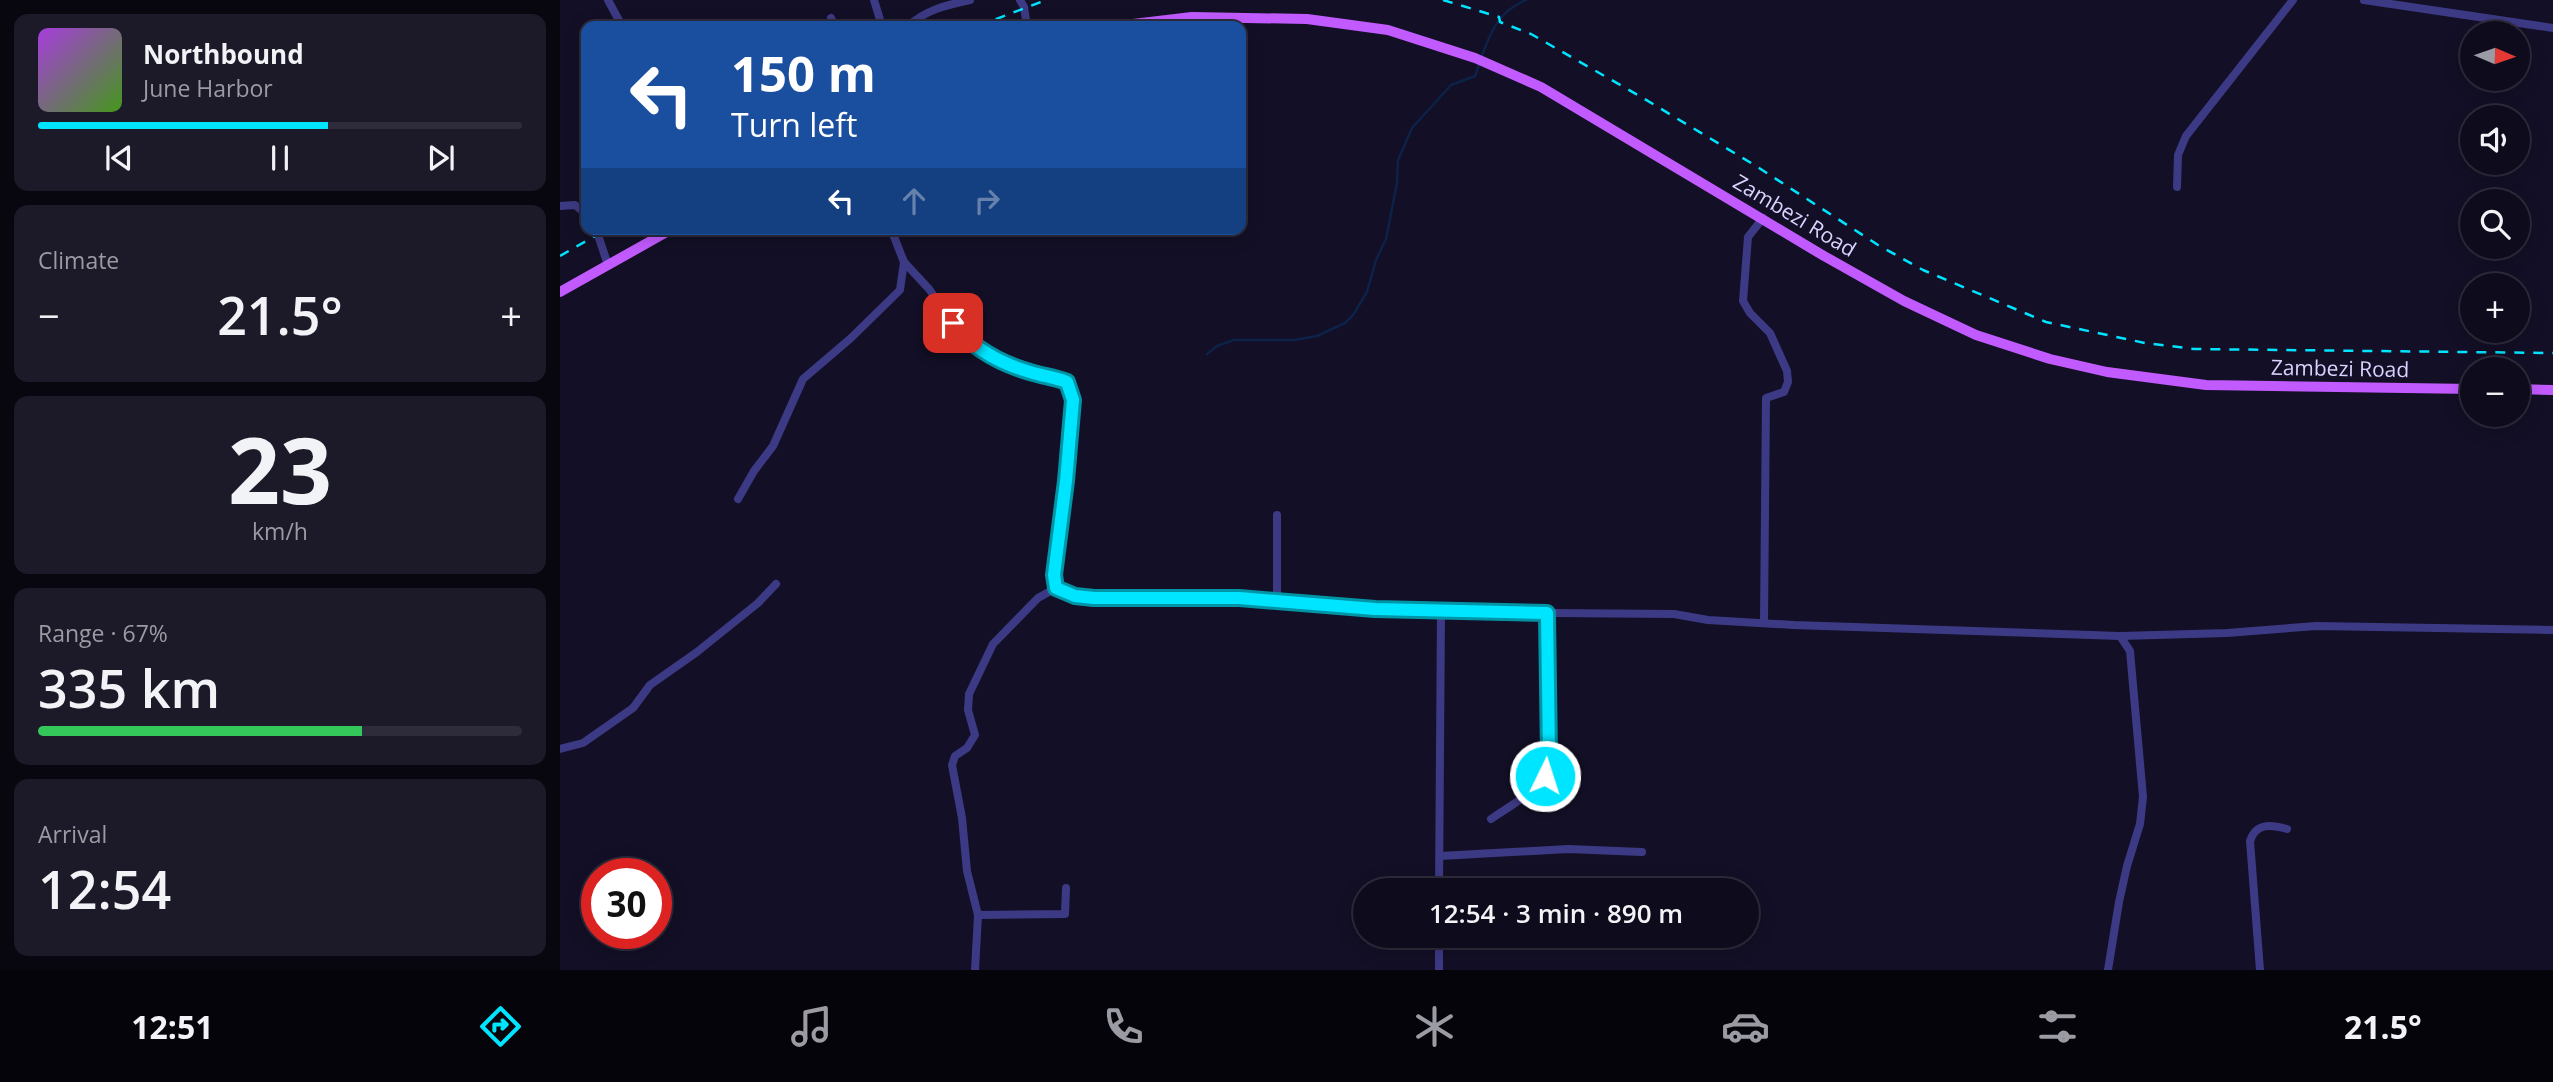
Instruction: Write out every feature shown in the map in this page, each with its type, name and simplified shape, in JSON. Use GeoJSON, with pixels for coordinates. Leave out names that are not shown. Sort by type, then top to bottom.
{"type":"FeatureCollection","features":[{"type":"Feature","properties":{"kind":"main road","name":"Zambezi Road"},"geometry":{"type":"LineString","coordinates":[[1158,21],[1192,17],[1307,19],[1388,30],[1478,59],[1541,87],[1904,301],[1976,335],[2050,359],[2107,372],[2206,385],[2460,389]]}},
{"type":"Feature","properties":{"kind":"main road"},"geometry":{"type":"LineString","coordinates":[[560,292],[661,235]]}},
{"type":"Feature","properties":{"kind":"main road"},"geometry":{"type":"LineString","coordinates":[[2530,389],[2553,390]]}},
{"type":"Feature","properties":{"kind":"street"},"geometry":{"type":"LineString","coordinates":[[608,0],[619,21]]}},
{"type":"Feature","properties":{"kind":"street"},"geometry":{"type":"LineString","coordinates":[[874,0],[880,21]]}},
{"type":"Feature","properties":{"kind":"street"},"geometry":{"type":"LineString","coordinates":[[914,21],[938,7],[970,0]]}},
{"type":"Feature","properties":{"kind":"street"},"geometry":{"type":"LineString","coordinates":[[1020,0],[1026,21]]}},
{"type":"Feature","properties":{"kind":"street"},"geometry":{"type":"LineString","coordinates":[[2177,187],[2178,155],[2186,136],[2292,0]]}},
{"type":"Feature","properties":{"kind":"street"},"geometry":{"type":"LineString","coordinates":[[2364,0],[2553,28]]}},
{"type":"Feature","properties":{"kind":"street"},"geometry":{"type":"LineString","coordinates":[[560,206],[575,205],[581,210]]}},
{"type":"Feature","properties":{"kind":"street"},"geometry":{"type":"LineString","coordinates":[[1763,218],[1748,237],[1743,301],[1750,313],[1770,333],[1787,371],[1788,382],[1784,392],[1766,398],[1763,622]]}},
{"type":"Feature","properties":{"kind":"street"},"geometry":{"type":"LineString","coordinates":[[598,235],[608,265]]}},
{"type":"Feature","properties":{"kind":"street"},"geometry":{"type":"LineString","coordinates":[[893,235],[904,262],[929,289],[965,340],[996,359],[1031,373],[1053,376],[1067,382],[1073,400],[1054,575],[1056,588]]}},
{"type":"Feature","properties":{"kind":"street"},"geometry":{"type":"LineString","coordinates":[[738,499],[773,446],[803,379],[851,338],[900,290],[904,262]]}},
{"type":"Feature","properties":{"kind":"street"},"geometry":{"type":"LineString","coordinates":[[1277,601],[1278,515]]}},
{"type":"Feature","properties":{"kind":"street"},"geometry":{"type":"LineString","coordinates":[[560,749],[583,743],[633,708],[650,685],[697,652],[758,603],[776,584]]}},
{"type":"Feature","properties":{"kind":"street"},"geometry":{"type":"LineString","coordinates":[[1056,588],[1075,596],[1094,598],[1239,598],[1441,612],[1674,614],[1708,620],[1794,625],[2119,636],[2227,633],[2316,626],[2456,626],[2553,630]]}},
{"type":"Feature","properties":{"kind":"street"},"geometry":{"type":"LineString","coordinates":[[975,970],[978,915],[967,872],[962,818],[952,765],[955,756],[967,748],[975,735],[968,710],[969,694],[993,644],[1038,598],[1056,588]]}},
{"type":"Feature","properties":{"kind":"street"},"geometry":{"type":"LineString","coordinates":[[1439,878],[1441,612]]}},
{"type":"Feature","properties":{"kind":"street"},"geometry":{"type":"LineString","coordinates":[[1491,819],[1539,784],[1548,767],[1547,613]]}},
{"type":"Feature","properties":{"kind":"street"},"geometry":{"type":"LineString","coordinates":[[2108,970],[2119,902],[2140,824],[2143,797],[2130,651],[2119,636]]}},
{"type":"Feature","properties":{"kind":"street"},"geometry":{"type":"LineString","coordinates":[[2260,970],[2250,841],[2256,829],[2264,826],[2287,829]]}},
{"type":"Feature","properties":{"kind":"street"},"geometry":{"type":"LineString","coordinates":[[1440,856],[1567,849],[1642,852]]}},
{"type":"Feature","properties":{"kind":"street"},"geometry":{"type":"LineString","coordinates":[[978,915],[1065,914],[1066,888]]}},
{"type":"Feature","properties":{"kind":"street"},"geometry":{"type":"LineString","coordinates":[[1438,970],[1439,948]]}},
{"type":"Feature","properties":{"kind":"waterway"},"geometry":{"type":"LineString","coordinates":[[1481,58],[1497,23],[1509,10],[1526,0]]}},
{"type":"Feature","properties":{"kind":"waterway"},"geometry":{"type":"LineString","coordinates":[[1207,354],[1217,346],[1234,340],[1294,340],[1317,336],[1345,323],[1353,315],[1367,292],[1376,260],[1386,239],[1397,183],[1398,160],[1412,128],[1451,85],[1475,76],[1479,65]]}},
{"type":"Feature","properties":{"kind":"railway"},"geometry":{"type":"LineString","coordinates":[[991,21],[1046,0]]}},
{"type":"Feature","properties":{"kind":"railway"},"geometry":{"type":"LineString","coordinates":[[1443,0],[1499,17],[1500,22],[1531,34],[1756,166],[1878,245],[1923,270],[2046,322],[2145,343],[2194,349],[2553,353]]}},
{"type":"Feature","properties":{"kind":"railway"},"geometry":{"type":"LineString","coordinates":[[560,256],[597,235]]}},
{"type":"Feature","properties":{"kind":"route"},"geometry":{"type":"LineString","coordinates":[[953,323],[965,340],[996,359],[1031,373],[1053,376],[1067,382],[1073,400],[1054,575],[1056,588],[1075,596],[1094,598],[1239,598],[1375,609],[1547,613],[1546,695],[1549,756],[1545,776]]}}]}
